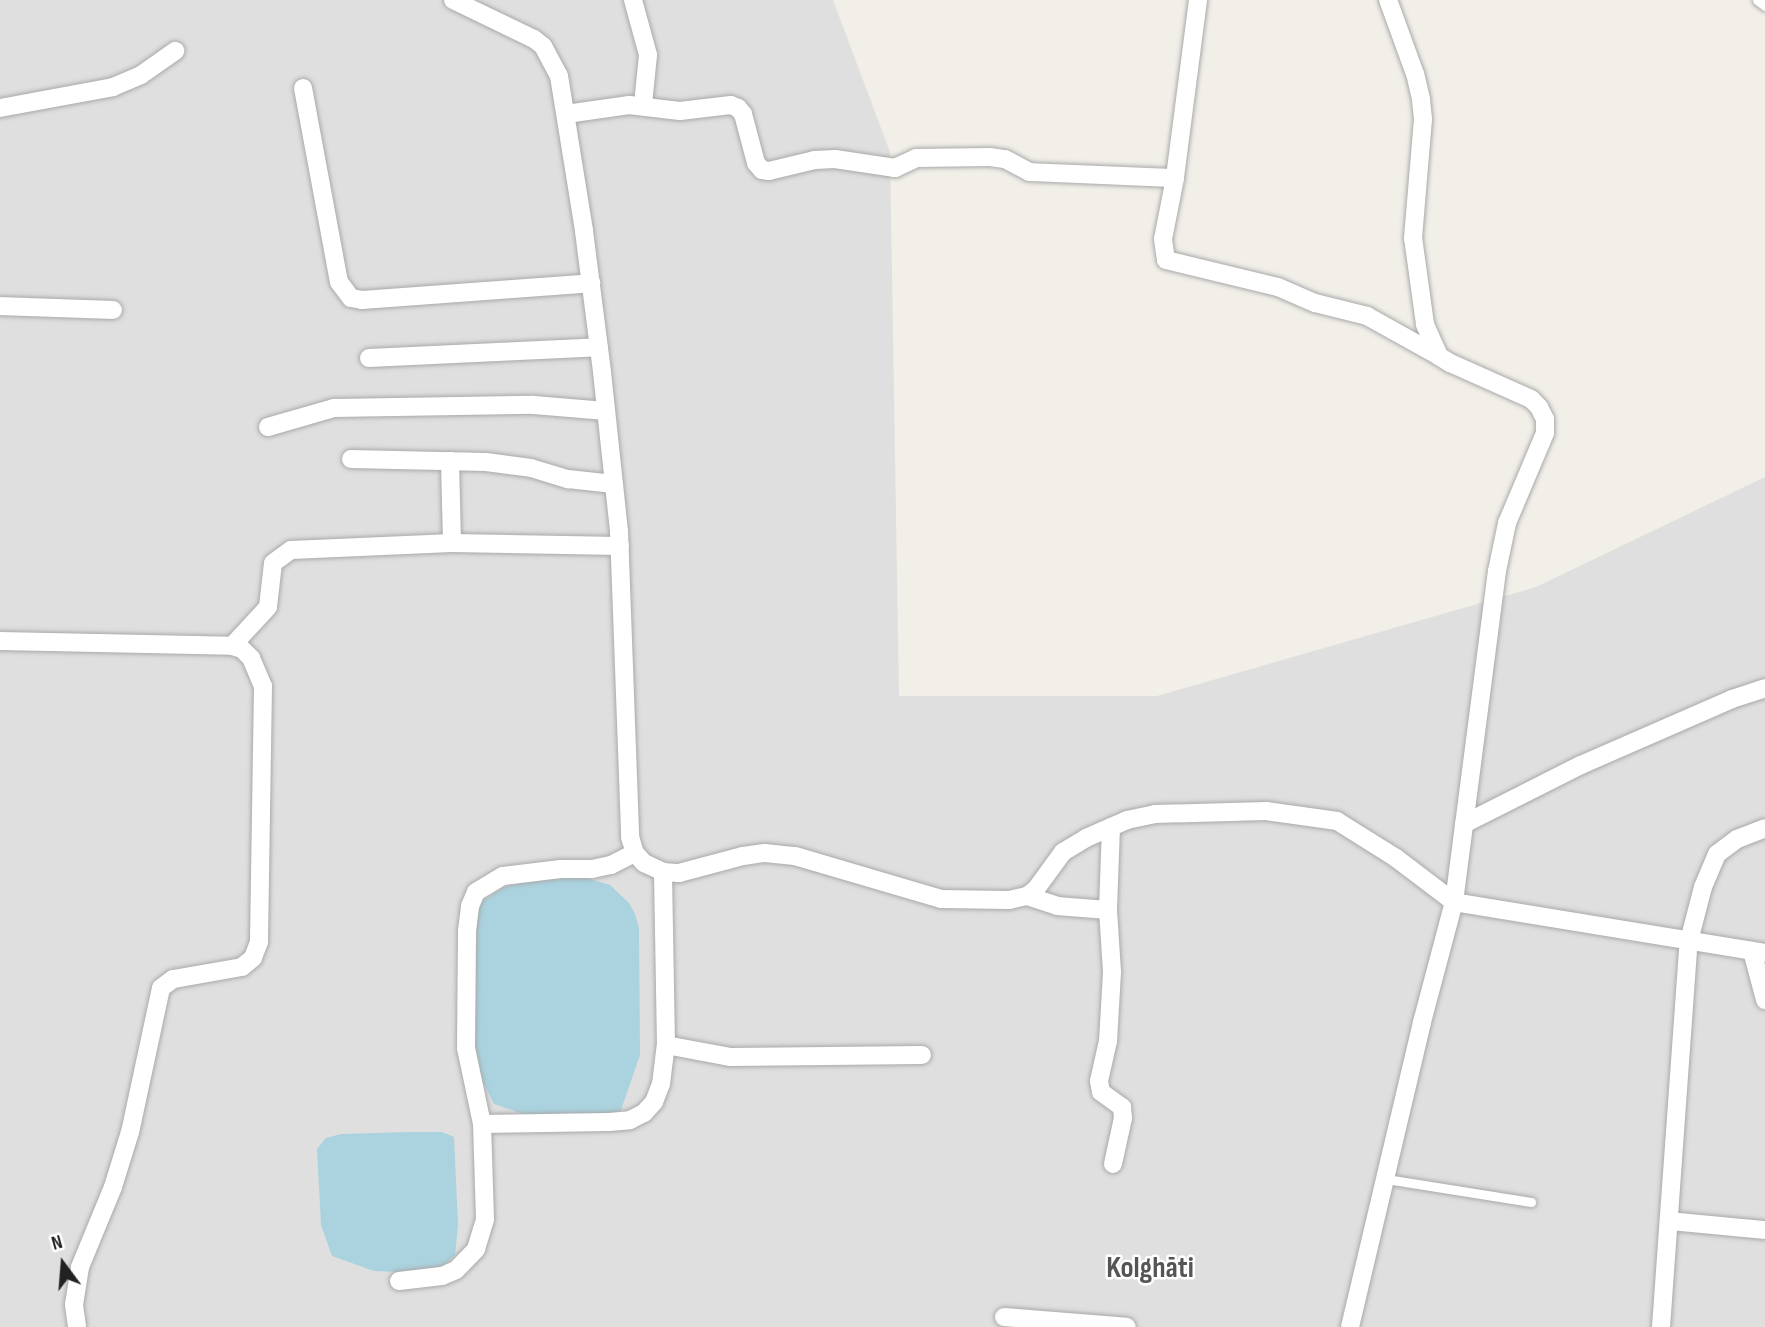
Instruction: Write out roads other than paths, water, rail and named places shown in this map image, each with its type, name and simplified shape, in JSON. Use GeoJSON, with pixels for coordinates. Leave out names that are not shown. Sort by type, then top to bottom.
{"type":"FeatureCollection","features":[{"type":"Feature","properties":{"kind":"street"},"geometry":{"type":"LineString","coordinates":[[453,0],[543,46],[559,76],[599,347],[620,546],[630,837],[635,853],[644,863],[663,872],[679,873],[765,853],[795,856],[941,899],[996,901],[1027,896],[1036,890],[1063,852],[1111,827],[1155,814],[1266,811],[1315,816],[1338,821],[1353,829],[1454,902],[1759,952],[1765,1000]]}},
{"type":"Feature","properties":{"kind":"street"},"geometry":{"type":"LineString","coordinates":[[633,0],[648,55],[643,104]]}},
{"type":"Feature","properties":{"kind":"street"},"geometry":{"type":"LineString","coordinates":[[1198,0],[1175,178],[1163,239],[1166,260],[1278,288],[1315,303],[1367,316],[1450,363],[1531,399],[1545,419],[1545,433],[1507,523],[1497,571],[1454,902],[1350,1327]]}},
{"type":"Feature","properties":{"kind":"street"},"geometry":{"type":"LineString","coordinates":[[1388,0],[1415,74],[1421,99],[1423,119],[1413,238],[1425,324],[1439,356]]}},
{"type":"Feature","properties":{"kind":"street"},"geometry":{"type":"LineString","coordinates":[[0,108],[113,87],[141,75],[175,51]]}},
{"type":"Feature","properties":{"kind":"street"},"geometry":{"type":"LineString","coordinates":[[303,88],[339,282],[351,298],[362,300],[590,283]]}},
{"type":"Feature","properties":{"kind":"street"},"geometry":{"type":"LineString","coordinates":[[566,114],[643,104],[680,111],[730,105],[738,108],[756,163],[762,170],[769,171],[815,160],[835,159],[895,168],[916,158],[989,157],[1005,159],[1029,172],[1175,178]]}},
{"type":"Feature","properties":{"kind":"street"},"geometry":{"type":"LineString","coordinates":[[0,306],[113,310]]}},
{"type":"Feature","properties":{"kind":"street"},"geometry":{"type":"LineString","coordinates":[[369,358],[599,347]]}},
{"type":"Feature","properties":{"kind":"street"},"geometry":{"type":"LineString","coordinates":[[268,427],[334,408],[534,405],[606,411]]}},
{"type":"Feature","properties":{"kind":"street"},"geometry":{"type":"LineString","coordinates":[[351,459],[505,464],[568,479],[614,484]]}},
{"type":"Feature","properties":{"kind":"street"},"geometry":{"type":"LineString","coordinates":[[450,461],[452,543]]}},
{"type":"Feature","properties":{"kind":"street"},"geometry":{"type":"LineString","coordinates":[[232,646],[268,607],[270,571],[281,554],[290,550],[452,543],[620,546]]}},
{"type":"Feature","properties":{"kind":"street"},"geometry":{"type":"LineString","coordinates":[[0,641],[232,646],[242,649],[251,658],[262,686],[259,942],[253,958],[243,967],[173,979],[161,988],[130,1132],[113,1187],[80,1266],[74,1305],[77,1327]]}},
{"type":"Feature","properties":{"kind":"street"},"geometry":{"type":"LineString","coordinates":[[1464,824],[1581,765],[1732,699],[1765,688]]}},
{"type":"Feature","properties":{"kind":"street"},"geometry":{"type":"LineString","coordinates":[[1111,827],[1108,910],[1112,972],[1108,1041],[1099,1081],[1101,1092],[1122,1107],[1123,1118],[1113,1164]]}},
{"type":"Feature","properties":{"kind":"street"},"geometry":{"type":"LineString","coordinates":[[1661,1327],[1689,941],[1703,887],[1717,854],[1737,839],[1765,828]]}},
{"type":"Feature","properties":{"kind":"street"},"geometry":{"type":"LineString","coordinates":[[400,1281],[442,1276],[456,1270],[475,1249],[485,1219],[482,1124],[466,1048],[467,931],[470,906],[476,892],[503,876],[561,869],[592,869],[635,853]]}},
{"type":"Feature","properties":{"kind":"street"},"geometry":{"type":"LineString","coordinates":[[482,1124],[630,1120],[644,1113],[654,1102],[661,1084],[666,1045],[663,872]]}},
{"type":"Feature","properties":{"kind":"street"},"geometry":{"type":"LineString","coordinates":[[1027,896],[1057,906],[1108,910]]}},
{"type":"Feature","properties":{"kind":"street"},"geometry":{"type":"LineString","coordinates":[[666,1045],[731,1057],[922,1055]]}},
{"type":"Feature","properties":{"kind":"street"},"geometry":{"type":"LineString","coordinates":[[1669,1221],[1765,1230]]}},
{"type":"Feature","properties":{"kind":"street"},"geometry":{"type":"LineString","coordinates":[[1004,1317],[1116,1326]]}},
{"type":"Feature","properties":{"kind":"lane"},"geometry":{"type":"LineString","coordinates":[[1757,0],[1765,6]]}},
{"type":"Feature","properties":{"kind":"lane"},"geometry":{"type":"LineString","coordinates":[[1385,1178],[1531,1202]]}},
{"type":"Feature","properties":{"kind":"water"},"geometry":{"type":"Polygon","coordinates":[[[579,876],[610,885],[629,903],[635,914],[639,928],[640,1055],[621,1110],[609,1116],[529,1116],[494,1104],[478,1072],[474,1055],[477,913],[483,901],[504,887],[549,877],[579,876]]]}},
{"type":"Feature","properties":{"kind":"water"},"geometry":{"type":"Polygon","coordinates":[[[442,1132],[454,1137],[458,1225],[455,1255],[443,1266],[398,1272],[374,1271],[332,1256],[321,1225],[317,1149],[326,1138],[341,1134],[442,1132]]]}},
{"type":"Feature","properties":{"kind":"district","name":"Kolghāti"},"geometry":{"type":"Point","coordinates":[1150,1268]}}]}
